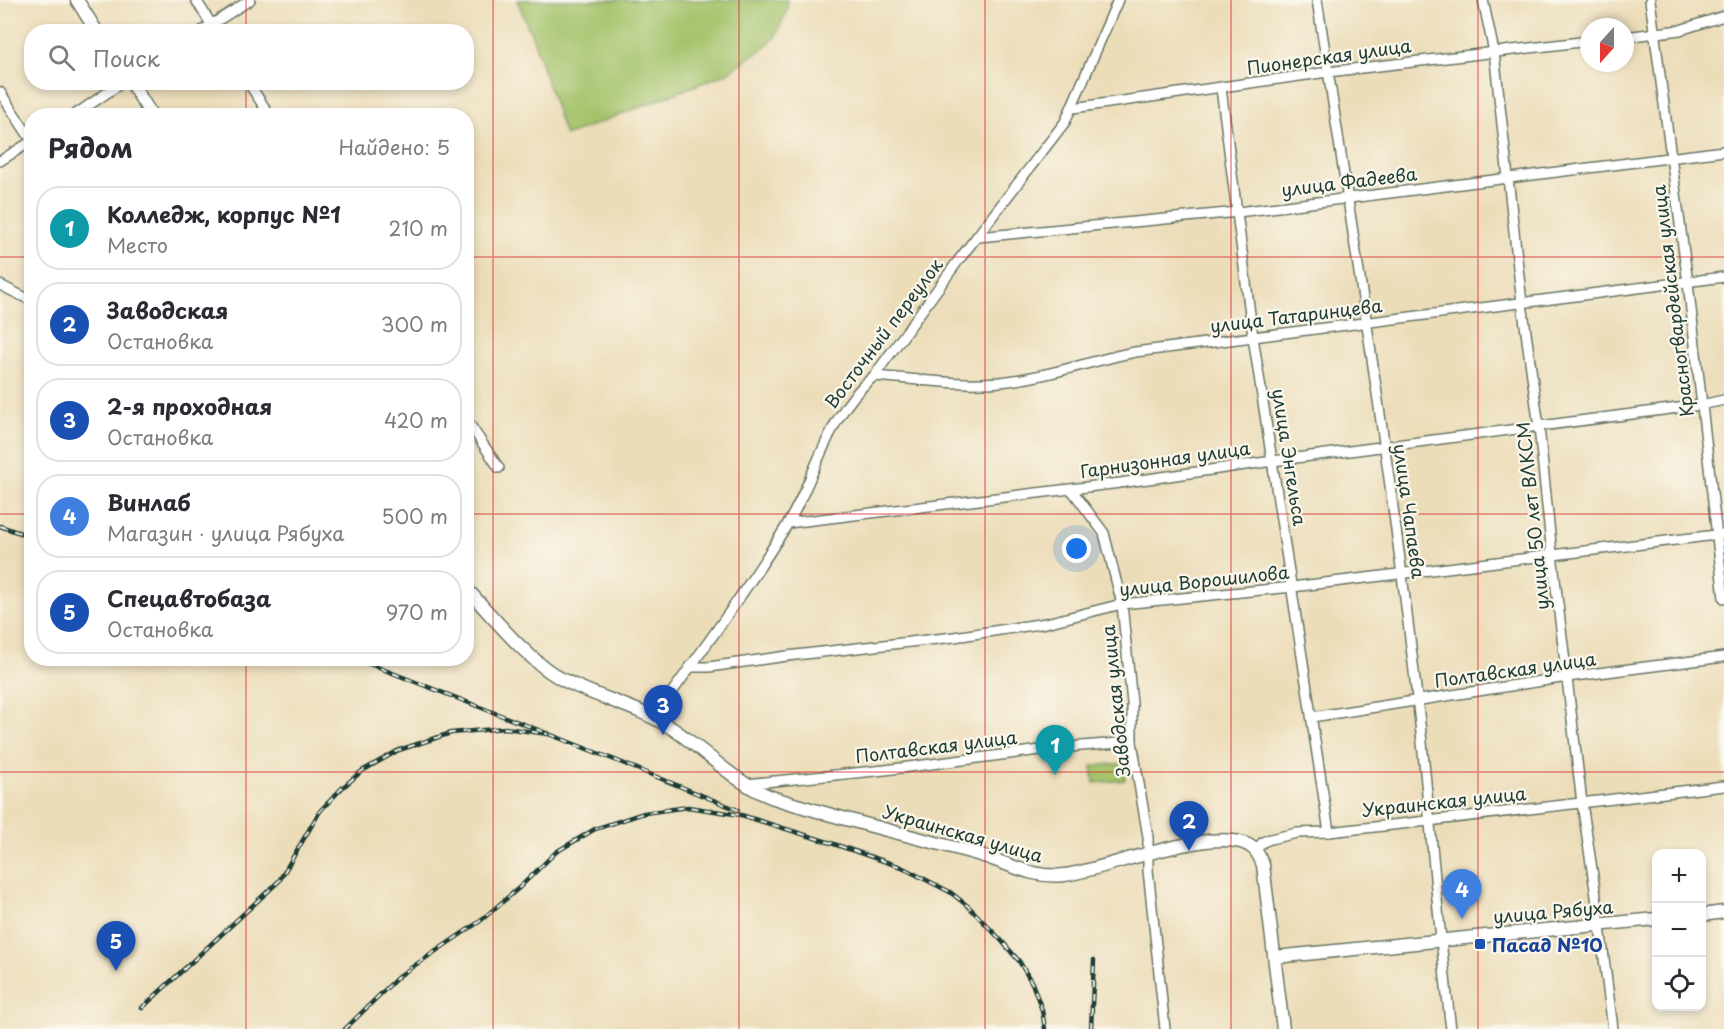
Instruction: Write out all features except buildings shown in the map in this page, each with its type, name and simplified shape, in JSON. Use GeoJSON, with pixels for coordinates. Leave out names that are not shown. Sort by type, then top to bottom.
{"type":"FeatureCollection","features":[{"type":"Feature","properties":{"kind":"main road"},"geometry":{"type":"LineString","coordinates":[[77,0],[92,24]]}},
{"type":"Feature","properties":{"kind":"main road"},"geometry":{"type":"LineString","coordinates":[[136,90],[147,108]]}},
{"type":"Feature","properties":{"kind":"main road","name":"Украинская улица"},"geometry":{"type":"LineString","coordinates":[[474,597],[552,673],[654,717],[687,739],[745,784],[762,794],[780,800],[984,856],[1039,875],[1071,874],[1148,852],[1222,841],[1240,843],[1255,851]]}},
{"type":"Feature","properties":{"kind":"main road"},"geometry":{"type":"LineString","coordinates":[[1255,851],[1263,865],[1283,1029]]}},
{"type":"Feature","properties":{"kind":"main road"},"geometry":{"type":"LineString","coordinates":[[1706,914],[1724,912]]}},
{"type":"Feature","properties":{"kind":"main road","name":"улица Рябуха"},"geometry":{"type":"LineString","coordinates":[[1275,957],[1652,919]]}},
{"type":"Feature","properties":{"kind":"street"},"geometry":{"type":"LineString","coordinates":[[196,0],[211,24]]}},
{"type":"Feature","properties":{"kind":"street"},"geometry":{"type":"LineString","coordinates":[[218,24],[250,0]]}},
{"type":"Feature","properties":{"kind":"street","name":"Восточный переулок"},"geometry":{"type":"LineString","coordinates":[[654,717],[788,523],[840,414],[851,398],[874,376],[1060,129],[1073,108],[1118,0]]}},
{"type":"Feature","properties":{"kind":"street","name":"улица Чапаева"},"geometry":{"type":"LineString","coordinates":[[1317,0],[1367,323],[1402,574],[1451,1029]]}},
{"type":"Feature","properties":{"kind":"street","name":"улица 50 лет ВЛКСМ"},"geometry":{"type":"LineString","coordinates":[[1483,0],[1494,52],[1582,803],[1612,1029]]}},
{"type":"Feature","properties":{"kind":"street","name":"Красногвардейская улица"},"geometry":{"type":"LineString","coordinates":[[1650,0],[1688,283],[1701,405],[1721,535],[1724,598]]}},
{"type":"Feature","properties":{"kind":"street"},"geometry":{"type":"LineString","coordinates":[[1634,36],[1698,26],[1724,16]]}},
{"type":"Feature","properties":{"kind":"street","name":"Пионерская улица"},"geometry":{"type":"LineString","coordinates":[[1073,108],[1328,72],[1580,42]]}},
{"type":"Feature","properties":{"kind":"street","name":"улица Энгельса"},"geometry":{"type":"LineString","coordinates":[[1221,88],[1253,337],[1329,832]]}},
{"type":"Feature","properties":{"kind":"street"},"geometry":{"type":"LineString","coordinates":[[85,108],[111,90]]}},
{"type":"Feature","properties":{"kind":"street"},"geometry":{"type":"LineString","coordinates":[[253,90],[265,108]]}},
{"type":"Feature","properties":{"kind":"street"},"geometry":{"type":"LineString","coordinates":[[0,92],[24,129]]}},
{"type":"Feature","properties":{"kind":"street"},"geometry":{"type":"LineString","coordinates":[[0,161],[24,146]]}},
{"type":"Feature","properties":{"kind":"street","name":"улица Фадеева"},"geometry":{"type":"LineString","coordinates":[[978,237],[1238,212],[1724,151]]}},
{"type":"Feature","properties":{"kind":"street","name":"улица Татаринцева"},"geometry":{"type":"LineString","coordinates":[[874,376],[975,384],[1009,381],[1085,366],[1135,352],[1724,277]]}},
{"type":"Feature","properties":{"kind":"street"},"geometry":{"type":"LineString","coordinates":[[0,285],[24,298]]}},
{"type":"Feature","properties":{"kind":"street","name":"Гарнизонная улица"},"geometry":{"type":"LineString","coordinates":[[788,523],[1071,489],[1701,405],[1724,400]]}},
{"type":"Feature","properties":{"kind":"street"},"geometry":{"type":"LineString","coordinates":[[474,431],[499,468]]}},
{"type":"Feature","properties":{"kind":"street","name":"Заводская улица"},"geometry":{"type":"LineString","coordinates":[[1071,489],[1104,533],[1122,604],[1132,703],[1132,742],[1144,804],[1148,870],[1165,1029]]}},
{"type":"Feature","properties":{"kind":"street","name":"улица Ворошилова"},"geometry":{"type":"LineString","coordinates":[[690,667],[709,667],[954,637],[1046,623],[1122,604],[1292,587],[1721,535]]}},
{"type":"Feature","properties":{"kind":"street","name":"Полтавская улица"},"geometry":{"type":"LineString","coordinates":[[1312,717],[1567,677],[1724,657]]}},
{"type":"Feature","properties":{"kind":"street","name":"Полтавская улица"},"geometry":{"type":"LineString","coordinates":[[745,784],[885,770],[1029,751],[1132,742]]}},
{"type":"Feature","properties":{"kind":"street","name":"Украинская улица"},"geometry":{"type":"LineString","coordinates":[[1255,851],[1263,842],[1270,839],[1297,833],[1329,832],[1724,786]]}},
{"type":"Feature","properties":{"kind":"green space"},"geometry":{"type":"Polygon","coordinates":[[[517,0],[787,0],[787,10],[775,37],[727,73],[565,136],[533,38],[517,0]]]}},
{"type":"Feature","properties":{"kind":"green space"},"geometry":{"type":"Polygon","coordinates":[[[1124,763],[1125,780],[1094,783],[1092,766],[1124,763]]]}},
{"type":"Feature","properties":{"kind":"railway"},"geometry":{"type":"LineString","coordinates":[[0,526],[24,534]]}},
{"type":"Feature","properties":{"kind":"railway"},"geometry":{"type":"LineString","coordinates":[[374,666],[738,810]]}},
{"type":"Feature","properties":{"kind":"railway"},"geometry":{"type":"LineString","coordinates":[[142,1008],[279,881],[320,811],[362,771],[399,750],[451,733],[505,728],[548,734]]}},
{"type":"Feature","properties":{"kind":"railway"},"geometry":{"type":"LineString","coordinates":[[345,1029],[399,976],[479,922],[556,852],[595,829],[644,813],[688,807],[741,815],[828,842],[901,867],[950,892],[969,907],[1019,961],[1032,983],[1042,1010],[1045,1029]]}},
{"type":"Feature","properties":{"kind":"railway"},"geometry":{"type":"LineString","coordinates":[[1091,1029],[1094,960]]}},
{"type":"Feature","properties":{"kind":"place","name":"2-я проходная"},"geometry":{"type":"Point","coordinates":[663,735]}},
{"type":"Feature","properties":{"kind":"place","name":"Колледж, корпус №1"},"geometry":{"type":"Point","coordinates":[1055,775]}},
{"type":"Feature","properties":{"kind":"place","name":"Заводская"},"geometry":{"type":"Point","coordinates":[1189,851]}},
{"type":"Feature","properties":{"kind":"place","name":"Винлаб"},"geometry":{"type":"Point","coordinates":[1462,919]}},
{"type":"Feature","properties":{"kind":"place","name":"Пасад №10"},"geometry":{"type":"Point","coordinates":[1480,944]}},
{"type":"Feature","properties":{"kind":"place","name":"Спецавтобаза"},"geometry":{"type":"Point","coordinates":[116,971]}}]}
